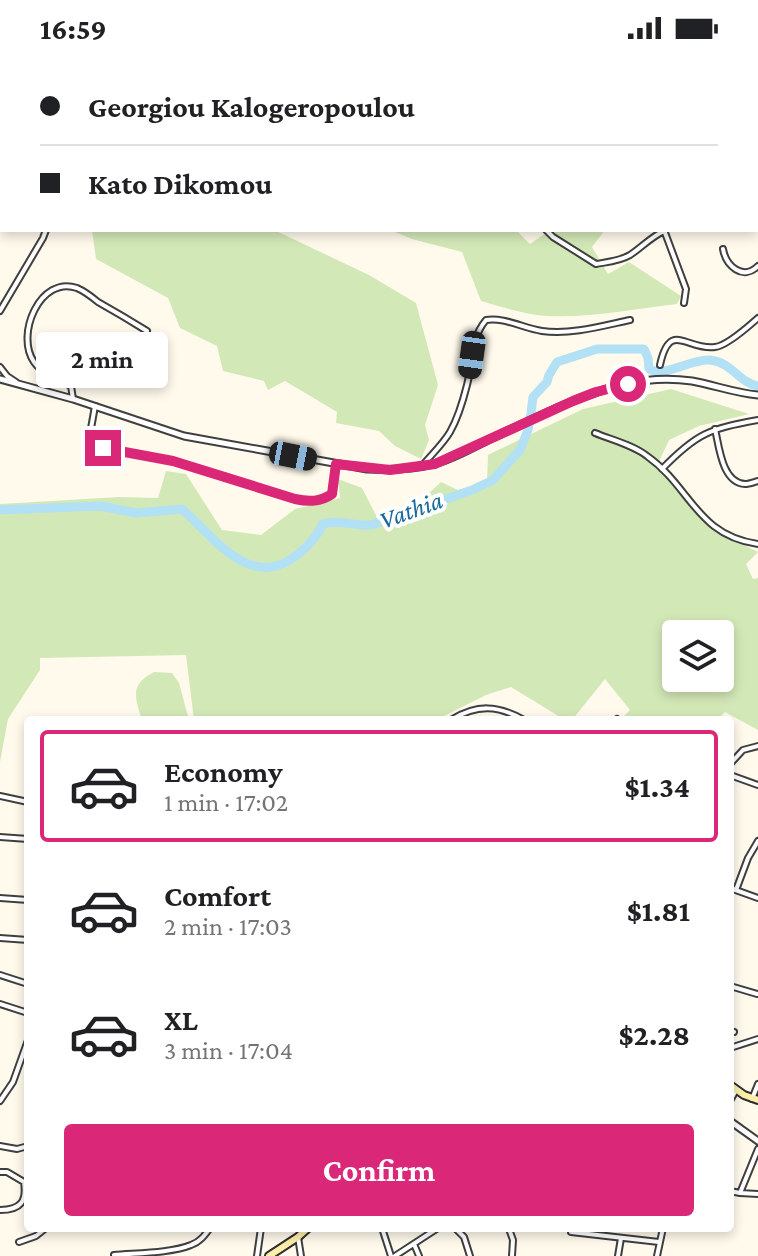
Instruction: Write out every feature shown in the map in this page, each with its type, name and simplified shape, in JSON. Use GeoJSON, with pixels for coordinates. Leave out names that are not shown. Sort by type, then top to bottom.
{"type":"FeatureCollection","features":[{"type":"Feature","properties":{"kind":"main road"},"geometry":{"type":"LineString","coordinates":[[734,1089],[755,1100]]}},
{"type":"Feature","properties":{"kind":"main road"},"geometry":{"type":"LineString","coordinates":[[269,1256],[304,1232]]}},
{"type":"Feature","properties":{"kind":"street"},"geometry":{"type":"LineString","coordinates":[[0,311],[45,232]]}},
{"type":"Feature","properties":{"kind":"street"},"geometry":{"type":"LineString","coordinates":[[548,232],[596,264],[631,254],[660,232]]}},
{"type":"Feature","properties":{"kind":"street"},"geometry":{"type":"LineString","coordinates":[[665,232],[686,289],[684,303]]}},
{"type":"Feature","properties":{"kind":"street"},"geometry":{"type":"LineString","coordinates":[[723,249],[724,256],[739,272],[752,273],[758,266]]}},
{"type":"Feature","properties":{"kind":"street"},"geometry":{"type":"LineString","coordinates":[[73,399],[71,386],[41,371],[28,349],[26,338],[31,317],[44,297],[61,287],[76,288],[147,331]]}},
{"type":"Feature","properties":{"kind":"street"},"geometry":{"type":"LineString","coordinates":[[422,466],[450,433],[468,382],[475,339],[486,320],[495,318],[542,331],[589,329],[630,320]]}},
{"type":"Feature","properties":{"kind":"street"},"geometry":{"type":"LineString","coordinates":[[660,365],[667,344],[672,340],[713,348],[731,339],[758,318]]}},
{"type":"Feature","properties":{"kind":"street"},"geometry":{"type":"LineString","coordinates":[[0,367],[19,384]]}},
{"type":"Feature","properties":{"kind":"street"},"geometry":{"type":"LineString","coordinates":[[0,379],[73,399],[184,436],[336,464],[390,470],[446,460],[596,392],[628,384],[656,379],[694,382],[758,395]]}},
{"type":"Feature","properties":{"kind":"street"},"geometry":{"type":"LineString","coordinates":[[95,406],[90,434],[93,442],[103,448],[173,461],[295,499],[323,500],[332,494],[336,464]]}},
{"type":"Feature","properties":{"kind":"street"},"geometry":{"type":"LineString","coordinates":[[662,469],[698,436],[758,420]]}},
{"type":"Feature","properties":{"kind":"street"},"geometry":{"type":"LineString","coordinates":[[715,429],[726,472],[735,481],[744,484],[758,481]]}},
{"type":"Feature","properties":{"kind":"street"},"geometry":{"type":"LineString","coordinates":[[595,433],[646,454],[703,519],[718,531],[758,544]]}},
{"type":"Feature","properties":{"kind":"street"},"geometry":{"type":"LineString","coordinates":[[459,716],[476,708],[494,708],[516,716]]}},
{"type":"Feature","properties":{"kind":"street"},"geometry":{"type":"LineString","coordinates":[[734,760],[743,750],[758,746]]}},
{"type":"Feature","properties":{"kind":"street"},"geometry":{"type":"LineString","coordinates":[[734,776],[758,785]]}},
{"type":"Feature","properties":{"kind":"street"},"geometry":{"type":"LineString","coordinates":[[0,796],[24,801]]}},
{"type":"Feature","properties":{"kind":"street"},"geometry":{"type":"LineString","coordinates":[[0,837],[24,839]]}},
{"type":"Feature","properties":{"kind":"street"},"geometry":{"type":"LineString","coordinates":[[758,841],[736,890],[758,898]]}},
{"type":"Feature","properties":{"kind":"street"},"geometry":{"type":"LineString","coordinates":[[0,898],[24,900]]}},
{"type":"Feature","properties":{"kind":"street"},"geometry":{"type":"LineString","coordinates":[[0,938],[24,940]]}},
{"type":"Feature","properties":{"kind":"street"},"geometry":{"type":"LineString","coordinates":[[0,975],[24,983]]}},
{"type":"Feature","properties":{"kind":"street"},"geometry":{"type":"LineString","coordinates":[[734,987],[757,994]]}},
{"type":"Feature","properties":{"kind":"street"},"geometry":{"type":"LineString","coordinates":[[0,1004],[24,1012]]}},
{"type":"Feature","properties":{"kind":"street"},"geometry":{"type":"LineString","coordinates":[[734,1047],[758,1039]]}},
{"type":"Feature","properties":{"kind":"street"},"geometry":{"type":"LineString","coordinates":[[0,1101],[13,1082],[24,1051]]}},
{"type":"Feature","properties":{"kind":"street"},"geometry":{"type":"LineString","coordinates":[[755,1100],[758,1084]]}},
{"type":"Feature","properties":{"kind":"street"},"geometry":{"type":"LineString","coordinates":[[734,1124],[758,1141]]}},
{"type":"Feature","properties":{"kind":"street"},"geometry":{"type":"LineString","coordinates":[[0,1146],[24,1147]]}},
{"type":"Feature","properties":{"kind":"street"},"geometry":{"type":"LineString","coordinates":[[740,1193],[758,1149]]}},
{"type":"Feature","properties":{"kind":"street"},"geometry":{"type":"LineString","coordinates":[[0,1172],[7,1172],[24,1182]]}},
{"type":"Feature","properties":{"kind":"street"},"geometry":{"type":"LineString","coordinates":[[734,1192],[758,1194]]}},
{"type":"Feature","properties":{"kind":"street"},"geometry":{"type":"LineString","coordinates":[[0,1210],[16,1207],[24,1198]]}},
{"type":"Feature","properties":{"kind":"street"},"geometry":{"type":"LineString","coordinates":[[19,1242],[41,1232]]}},
{"type":"Feature","properties":{"kind":"street"},"geometry":{"type":"LineString","coordinates":[[114,1255],[193,1245],[207,1232]]}},
{"type":"Feature","properties":{"kind":"street"},"geometry":{"type":"LineString","coordinates":[[257,1256],[260,1232]]}},
{"type":"Feature","properties":{"kind":"street"},"geometry":{"type":"LineString","coordinates":[[384,1232],[393,1256],[432,1232]]}},
{"type":"Feature","properties":{"kind":"street"},"geometry":{"type":"LineString","coordinates":[[459,1232],[464,1237],[470,1256]]}},
{"type":"Feature","properties":{"kind":"street"},"geometry":{"type":"LineString","coordinates":[[510,1232],[512,1256]]}},
{"type":"Feature","properties":{"kind":"street"},"geometry":{"type":"LineString","coordinates":[[571,1232],[659,1242]]}},
{"type":"Feature","properties":{"kind":"street"},"geometry":{"type":"LineString","coordinates":[[657,1256],[662,1232]]}},
{"type":"Feature","properties":{"kind":"street"},"geometry":{"type":"LineString","coordinates":[[298,1237],[301,1256]]}},
{"type":"Feature","properties":{"kind":"street"},"geometry":{"type":"LineString","coordinates":[[618,1256],[621,1238]]}},
{"type":"Feature","properties":{"kind":"street"},"geometry":{"type":"LineString","coordinates":[[414,1244],[419,1256]]}},
{"type":"Feature","properties":{"kind":"green space"},"geometry":{"type":"Polygon","coordinates":[[[92,232],[278,232],[369,275],[416,303],[438,385],[425,425],[429,440],[421,459],[395,446],[379,431],[336,423],[337,412],[285,381],[268,390],[264,381],[223,371],[217,346],[180,328],[168,298],[96,259],[92,232]]]}},
{"type":"Feature","properties":{"kind":"green space"},"geometry":{"type":"Polygon","coordinates":[[[395,232],[518,232],[530,244],[547,232],[603,232],[592,247],[608,274],[629,262],[681,296],[677,304],[597,314],[548,316],[522,312],[481,301],[462,252],[395,232]]]}},
{"type":"Feature","properties":{"kind":"green space"},"geometry":{"type":"Polygon","coordinates":[[[671,389],[749,414],[699,426],[669,440],[657,466],[712,529],[758,552],[746,564],[753,579],[758,578],[758,730],[725,712],[721,716],[624,716],[630,710],[605,679],[575,716],[558,716],[511,687],[486,695],[444,716],[194,716],[186,655],[40,658],[40,670],[8,719],[0,762],[0,504],[119,497],[158,498],[166,471],[186,474],[222,530],[261,535],[295,509],[340,498],[338,479],[362,488],[380,523],[402,518],[441,482],[458,490],[487,482],[488,455],[583,409],[671,389]]]}},
{"type":"Feature","properties":{"kind":"green space"},"geometry":{"type":"Polygon","coordinates":[[[154,672],[172,673],[179,683],[188,716],[141,716],[136,692],[146,677],[154,672]]]}},
{"type":"Feature","properties":{"kind":"waterway","name":"Vathia"},"geometry":{"type":"LineString","coordinates":[[531,413],[533,397],[547,382],[557,362],[597,349],[644,349],[649,369],[655,371],[670,370],[702,360],[717,361],[745,381],[758,386]]}},
{"type":"Feature","properties":{"kind":"waterway","name":"Vathia"},"geometry":{"type":"LineString","coordinates":[[530,417],[531,413]]}},
{"type":"Feature","properties":{"kind":"waterway","name":"Vathia"},"geometry":{"type":"LineString","coordinates":[[0,510],[100,506],[136,513],[182,509],[217,543],[243,562],[258,567],[273,567],[304,550],[323,524],[371,525],[493,480],[520,450],[530,417]]}},
{"type":"Feature","properties":{"kind":"route"},"geometry":{"type":"LineString","coordinates":[[103,448],[173,461],[295,499],[323,500],[332,494],[336,464],[390,470],[435,464],[573,401],[628,384]]}}]}
